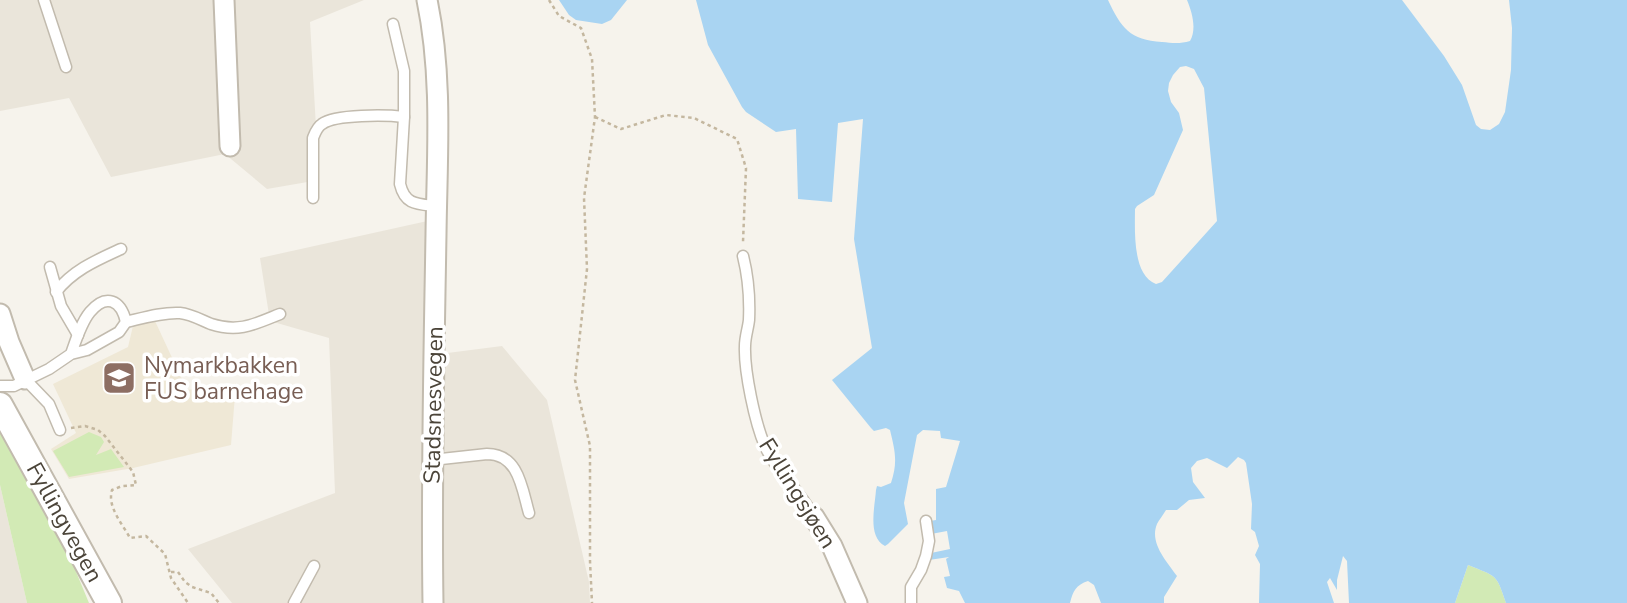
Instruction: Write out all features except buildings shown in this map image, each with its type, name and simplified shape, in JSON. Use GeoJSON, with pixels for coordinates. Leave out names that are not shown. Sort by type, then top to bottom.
{"type":"FeatureCollection","features":[{"type":"Feature","properties":{"kind":"street"},"geometry":{"type":"LineString","coordinates":[[224,0],[230,146]]}},
{"type":"Feature","properties":{"kind":"street","name":"Stadsnesvegen"},"geometry":{"type":"LineString","coordinates":[[427,0],[436,68],[438,123],[432,460],[433,603]]}},
{"type":"Feature","properties":{"kind":"street"},"geometry":{"type":"LineString","coordinates":[[0,314],[25,379]]}},
{"type":"Feature","properties":{"kind":"street","name":"Fyllingvegen"},"geometry":{"type":"LineString","coordinates":[[0,405],[109,603]]}},
{"type":"Feature","properties":{"kind":"street","name":"Fyllingsjøen"},"geometry":{"type":"LineString","coordinates":[[814,517],[832,546],[857,603]]}},
{"type":"Feature","properties":{"kind":"lane"},"geometry":{"type":"LineString","coordinates":[[44,0],[66,67]]}},
{"type":"Feature","properties":{"kind":"lane"},"geometry":{"type":"LineString","coordinates":[[393,24],[404,71],[400,184],[405,198],[411,202],[436,206]]}},
{"type":"Feature","properties":{"kind":"lane"},"geometry":{"type":"LineString","coordinates":[[313,198],[313,138],[321,124],[330,120],[374,116],[404,117]]}},
{"type":"Feature","properties":{"kind":"lane"},"geometry":{"type":"LineString","coordinates":[[56,292],[65,280],[121,249]]}},
{"type":"Feature","properties":{"kind":"lane","name":"Fyllingsjøen"},"geometry":{"type":"LineString","coordinates":[[743,256],[749,303],[745,346],[747,369],[758,426],[765,447],[814,517]]}},
{"type":"Feature","properties":{"kind":"lane"},"geometry":{"type":"LineString","coordinates":[[50,267],[64,313],[78,335]]}},
{"type":"Feature","properties":{"kind":"lane"},"geometry":{"type":"LineString","coordinates":[[71,354],[90,312],[102,302],[115,302],[121,307],[126,322]]}},
{"type":"Feature","properties":{"kind":"lane"},"geometry":{"type":"LineString","coordinates":[[0,386],[14,386],[71,354],[87,350],[119,332],[126,322],[178,313],[231,329],[251,326],[280,314]]}},
{"type":"Feature","properties":{"kind":"lane"},"geometry":{"type":"LineString","coordinates":[[25,379],[50,404],[60,430]]}},
{"type":"Feature","properties":{"kind":"lane"},"geometry":{"type":"LineString","coordinates":[[432,460],[487,454],[504,457],[517,472],[529,513]]}},
{"type":"Feature","properties":{"kind":"lane"},"geometry":{"type":"LineString","coordinates":[[911,603],[911,587],[921,570],[929,541],[926,521]]}},
{"type":"Feature","properties":{"kind":"lane"},"geometry":{"type":"LineString","coordinates":[[294,603],[314,566]]}},
{"type":"Feature","properties":{"kind":"path"},"geometry":{"type":"LineString","coordinates":[[549,0],[559,16],[581,28],[592,59],[595,117],[584,198],[587,269],[575,380],[590,446],[592,603]]}},
{"type":"Feature","properties":{"kind":"path"},"geometry":{"type":"LineString","coordinates":[[595,117],[621,129],[666,114],[694,118],[737,139],[746,168],[743,256]]}},
{"type":"Feature","properties":{"kind":"path"},"geometry":{"type":"LineString","coordinates":[[60,430],[85,426],[98,430],[133,472],[136,485],[113,490],[110,497],[112,506],[130,538],[146,536],[165,554],[172,578],[188,603]]}},
{"type":"Feature","properties":{"kind":"path"},"geometry":{"type":"LineString","coordinates":[[170,572],[178,572],[185,582],[211,593],[219,603]]}},
{"type":"Feature","properties":{"kind":"shaded area"},"geometry":{"type":"Polygon","coordinates":[[[0,0],[364,0],[310,22],[319,180],[267,189],[225,154],[111,177],[69,98],[0,111],[0,0]]]}},
{"type":"Feature","properties":{"kind":"shaded area"},"geometry":{"type":"Polygon","coordinates":[[[441,218],[432,355],[502,346],[547,400],[589,582],[590,603],[232,603],[188,549],[335,493],[329,338],[270,321],[260,258],[441,218]]]}},
{"type":"Feature","properties":{"kind":"shaded area"},"geometry":{"type":"Polygon","coordinates":[[[155,321],[187,390],[236,383],[231,445],[133,468],[69,479],[51,449],[76,433],[53,384],[128,347],[133,326],[155,321]]]}},
{"type":"Feature","properties":{"kind":"shaded area"},"geometry":{"type":"Polygon","coordinates":[[[0,485],[27,603],[0,603],[0,485]]]}},
{"type":"Feature","properties":{"kind":"green space"},"geometry":{"type":"Polygon","coordinates":[[[0,431],[38,480],[89,603],[27,603],[0,485],[0,431]]]}},
{"type":"Feature","properties":{"kind":"green space"},"geometry":{"type":"Polygon","coordinates":[[[89,432],[101,437],[104,442],[96,455],[111,449],[124,467],[69,477],[53,451],[89,432]]]}},
{"type":"Feature","properties":{"kind":"green space"},"geometry":{"type":"Polygon","coordinates":[[[1468,565],[1494,577],[1506,603],[1455,603],[1468,565]]]}},
{"type":"Feature","properties":{"kind":"water"},"geometry":{"type":"Polygon","coordinates":[[[559,0],[627,0],[611,20],[602,24],[576,20],[559,0]]]}},
{"type":"Feature","properties":{"kind":"water"},"geometry":{"type":"Polygon","coordinates":[[[696,0],[1108,0],[1122,25],[1134,35],[1151,41],[1183,43],[1190,41],[1193,31],[1187,0],[1402,0],[1462,85],[1476,125],[1490,130],[1499,124],[1505,112],[1511,70],[1512,28],[1509,0],[1627,0],[1627,603],[1506,603],[1494,577],[1468,565],[1455,603],[1349,603],[1347,561],[1343,556],[1337,590],[1330,578],[1327,582],[1334,603],[1259,603],[1260,564],[1255,555],[1259,546],[1255,532],[1251,529],[1252,504],[1246,463],[1238,457],[1227,468],[1207,458],[1197,461],[1191,468],[1193,482],[1205,498],[1189,500],[1177,510],[1166,510],[1157,524],[1157,545],[1177,576],[1164,597],[1164,603],[1101,603],[1094,585],[1088,581],[1076,589],[1070,603],[965,603],[959,591],[947,588],[944,577],[950,576],[946,559],[949,557],[929,560],[931,553],[950,549],[947,531],[931,534],[930,521],[936,520],[936,489],[946,487],[960,441],[941,438],[940,431],[923,430],[917,435],[904,503],[908,524],[885,546],[876,536],[874,512],[877,486],[891,483],[893,476],[895,456],[890,430],[886,428],[874,431],[832,380],[872,348],[854,239],[863,119],[838,123],[832,202],[798,199],[796,129],[776,132],[746,112],[708,45],[696,0]],[[1180,67],[1169,83],[1171,102],[1179,113],[1183,130],[1154,195],[1135,209],[1135,240],[1139,262],[1148,279],[1156,284],[1162,282],[1217,221],[1204,88],[1194,69],[1180,67]]]}},
{"type":"Feature","properties":{"kind":"place","name":"Nymarkbakken FUS barnehage"},"geometry":{"type":"Point","coordinates":[119,378]}}]}
